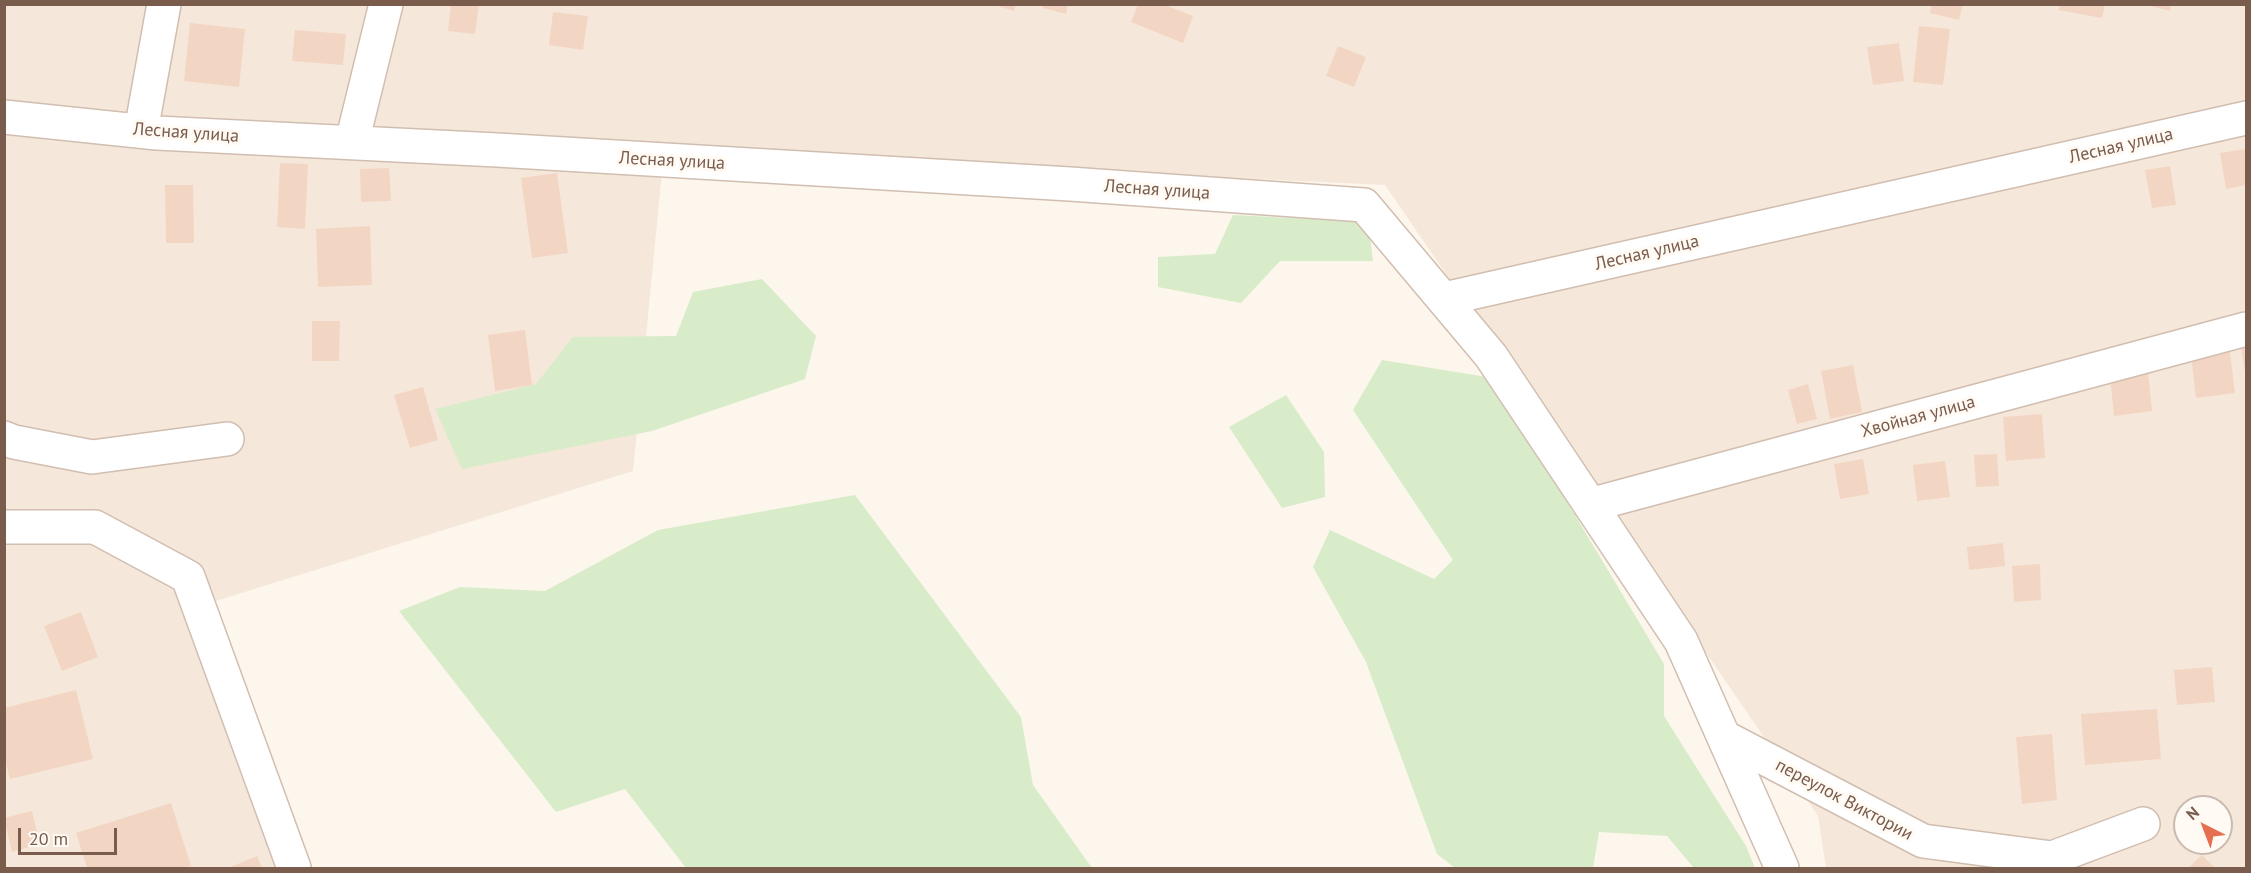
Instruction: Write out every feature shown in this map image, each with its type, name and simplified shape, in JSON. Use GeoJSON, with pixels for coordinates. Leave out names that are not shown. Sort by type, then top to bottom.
{"type":"FeatureCollection","features":[{"type":"Feature","properties":{"kind":"street"},"geometry":{"type":"LineString","coordinates":[[141,131],[164,4]]}},
{"type":"Feature","properties":{"kind":"street"},"geometry":{"type":"LineString","coordinates":[[352,142],[386,4]]}},
{"type":"Feature","properties":{"kind":"street","name":"Лесная улица"},"geometry":{"type":"LineString","coordinates":[[4,117],[141,131],[1070,184],[1364,205],[1444,299],[2247,118]]}},
{"type":"Feature","properties":{"kind":"street"},"geometry":{"type":"LineString","coordinates":[[1444,299],[1491,356],[1681,641],[1782,868]]}},
{"type":"Feature","properties":{"kind":"street","name":"Хвойная улица"},"geometry":{"type":"LineString","coordinates":[[1590,505],[2247,329]]}},
{"type":"Feature","properties":{"kind":"street"},"geometry":{"type":"LineString","coordinates":[[4,438],[92,457],[227,439]]}},
{"type":"Feature","properties":{"kind":"street"},"geometry":{"type":"LineString","coordinates":[[4,527],[95,527],[188,577],[294,868]]}},
{"type":"Feature","properties":{"kind":"street","name":"переулок Виктории"},"geometry":{"type":"LineString","coordinates":[[1724,737],[1923,841],[2052,858],[2143,824]]}},
{"type":"Feature","properties":{"kind":"shaded area"},"geometry":{"type":"Polygon","coordinates":[[[5,5],[2246,5],[2246,868],[1826,868],[1818,816],[1385,185],[664,151],[633,471],[203,605],[296,868],[5,868],[5,5]]]}},
{"type":"Feature","properties":{"kind":"green space"},"geometry":{"type":"Polygon","coordinates":[[[1233,215],[1368,222],[1373,261],[1280,261],[1241,303],[1158,287],[1158,257],[1215,254],[1233,215]]]}},
{"type":"Feature","properties":{"kind":"green space"},"geometry":{"type":"Polygon","coordinates":[[[762,279],[816,336],[805,379],[652,431],[462,469],[435,409],[536,384],[573,337],[676,336],[693,292],[762,279]]]}},
{"type":"Feature","properties":{"kind":"green space"},"geometry":{"type":"Polygon","coordinates":[[[1382,360],[1493,378],[1664,664],[1664,716],[1746,846],[1755,868],[1694,868],[1667,836],[1599,832],[1593,868],[1455,868],[1437,854],[1366,662],[1313,567],[1330,530],[1434,579],[1453,560],[1353,410],[1382,360]]]}},
{"type":"Feature","properties":{"kind":"green space"},"geometry":{"type":"Polygon","coordinates":[[[1286,395],[1324,452],[1325,497],[1282,508],[1229,427],[1286,395]]]}},
{"type":"Feature","properties":{"kind":"green space"},"geometry":{"type":"Polygon","coordinates":[[[855,495],[1021,717],[1033,785],[1092,868],[686,868],[625,789],[556,812],[399,611],[460,587],[545,591],[658,530],[855,495]]]}},
{"type":"Feature","properties":{"kind":"building"},"geometry":{"type":"Polygon","coordinates":[[[451,4],[479,4],[475,34],[448,31],[451,4]]]}},
{"type":"Feature","properties":{"kind":"building"},"geometry":{"type":"Polygon","coordinates":[[[991,4],[1016,4],[1014,11],[991,4]]]}},
{"type":"Feature","properties":{"kind":"building"},"geometry":{"type":"Polygon","coordinates":[[[1044,4],[1068,4],[1066,14],[1043,8],[1044,4]]]}},
{"type":"Feature","properties":{"kind":"building"},"geometry":{"type":"Polygon","coordinates":[[[1138,4],[1163,4],[1193,16],[1183,43],[1131,22],[1138,4]]]}},
{"type":"Feature","properties":{"kind":"building"},"geometry":{"type":"Polygon","coordinates":[[[1932,4],[1963,4],[1959,20],[1930,13],[1932,4]]]}},
{"type":"Feature","properties":{"kind":"building"},"geometry":{"type":"Polygon","coordinates":[[[2060,4],[2105,4],[2102,18],[2059,10],[2060,4]]]}},
{"type":"Feature","properties":{"kind":"building"},"geometry":{"type":"Polygon","coordinates":[[[2142,4],[2171,4],[2170,11],[2142,4]]]}},
{"type":"Feature","properties":{"kind":"building"},"geometry":{"type":"Polygon","coordinates":[[[553,12],[588,16],[583,50],[549,45],[553,12]]]}},
{"type":"Feature","properties":{"kind":"building"},"geometry":{"type":"Polygon","coordinates":[[[190,23],[245,29],[239,87],[184,81],[190,23]]]}},
{"type":"Feature","properties":{"kind":"building"},"geometry":{"type":"Polygon","coordinates":[[[1919,26],[1950,29],[1943,85],[1913,82],[1919,26]]]}},
{"type":"Feature","properties":{"kind":"building"},"geometry":{"type":"Polygon","coordinates":[[[295,30],[346,34],[343,65],[292,61],[295,30]]]}},
{"type":"Feature","properties":{"kind":"building"},"geometry":{"type":"Polygon","coordinates":[[[1899,43],[1904,81],[1873,85],[1867,47],[1899,43]]]}},
{"type":"Feature","properties":{"kind":"building"},"geometry":{"type":"Polygon","coordinates":[[[1338,46],[1366,57],[1354,87],[1326,76],[1338,46]]]}},
{"type":"Feature","properties":{"kind":"building"},"geometry":{"type":"Polygon","coordinates":[[[2246,149],[2246,185],[2226,189],[2220,153],[2246,149]]]}},
{"type":"Feature","properties":{"kind":"building"},"geometry":{"type":"Polygon","coordinates":[[[280,163],[308,164],[305,229],[277,227],[280,163]]]}},
{"type":"Feature","properties":{"kind":"building"},"geometry":{"type":"Polygon","coordinates":[[[2170,166],[2176,205],[2152,208],[2145,170],[2170,166]]]}},
{"type":"Feature","properties":{"kind":"building"},"geometry":{"type":"Polygon","coordinates":[[[389,168],[391,201],[361,202],[360,169],[389,168]]]}},
{"type":"Feature","properties":{"kind":"building"},"geometry":{"type":"Polygon","coordinates":[[[557,173],[568,253],[532,258],[521,178],[557,173]]]}},
{"type":"Feature","properties":{"kind":"building"},"geometry":{"type":"Polygon","coordinates":[[[165,185],[193,185],[194,243],[166,243],[165,185]]]}},
{"type":"Feature","properties":{"kind":"building"},"geometry":{"type":"Polygon","coordinates":[[[370,226],[372,285],[318,287],[316,229],[370,226]]]}},
{"type":"Feature","properties":{"kind":"building"},"geometry":{"type":"Polygon","coordinates":[[[312,321],[340,321],[339,361],[312,361],[312,321]]]}},
{"type":"Feature","properties":{"kind":"building"},"geometry":{"type":"Polygon","coordinates":[[[525,330],[532,385],[495,391],[488,335],[525,330]]]}},
{"type":"Feature","properties":{"kind":"building"},"geometry":{"type":"Polygon","coordinates":[[[2246,347],[2246,372],[2245,372],[2241,348],[2246,347]]]}},
{"type":"Feature","properties":{"kind":"building"},"geometry":{"type":"Polygon","coordinates":[[[2230,352],[2235,393],[2196,398],[2191,356],[2230,352]]]}},
{"type":"Feature","properties":{"kind":"building"},"geometry":{"type":"Polygon","coordinates":[[[1853,365],[1862,412],[1830,419],[1821,371],[1853,365]]]}},
{"type":"Feature","properties":{"kind":"building"},"geometry":{"type":"Polygon","coordinates":[[[2148,372],[2152,411],[2114,416],[2110,376],[2148,372]]]}},
{"type":"Feature","properties":{"kind":"building"},"geometry":{"type":"Polygon","coordinates":[[[1808,384],[1817,419],[1797,424],[1788,390],[1808,384]]]}},
{"type":"Feature","properties":{"kind":"building"},"geometry":{"type":"Polygon","coordinates":[[[423,387],[438,440],[410,448],[394,395],[423,387]]]}},
{"type":"Feature","properties":{"kind":"building"},"geometry":{"type":"Polygon","coordinates":[[[2042,414],[2045,458],[2006,461],[2003,417],[2042,414]]]}},
{"type":"Feature","properties":{"kind":"building"},"geometry":{"type":"Polygon","coordinates":[[[1997,454],[1999,486],[1976,487],[1974,455],[1997,454]]]}},
{"type":"Feature","properties":{"kind":"building"},"geometry":{"type":"Polygon","coordinates":[[[1863,459],[1869,494],[1840,499],[1834,464],[1863,459]]]}},
{"type":"Feature","properties":{"kind":"building"},"geometry":{"type":"Polygon","coordinates":[[[1945,461],[1950,497],[1917,501],[1913,465],[1945,461]]]}},
{"type":"Feature","properties":{"kind":"building"},"geometry":{"type":"Polygon","coordinates":[[[2003,543],[2005,566],[1969,570],[1967,547],[2003,543]]]}},
{"type":"Feature","properties":{"kind":"building"},"geometry":{"type":"Polygon","coordinates":[[[2040,564],[2041,600],[2014,602],[2012,566],[2040,564]]]}},
{"type":"Feature","properties":{"kind":"building"},"geometry":{"type":"Polygon","coordinates":[[[81,612],[98,657],[62,671],[44,626],[81,612]]]}},
{"type":"Feature","properties":{"kind":"building"},"geometry":{"type":"Polygon","coordinates":[[[2212,667],[2215,702],[2177,705],[2174,670],[2212,667]]]}},
{"type":"Feature","properties":{"kind":"building"},"geometry":{"type":"Polygon","coordinates":[[[76,690],[93,759],[10,779],[4,755],[4,708],[76,690]]]}},
{"type":"Feature","properties":{"kind":"building"},"geometry":{"type":"Polygon","coordinates":[[[2157,709],[2161,759],[2085,765],[2081,714],[2157,709]]]}},
{"type":"Feature","properties":{"kind":"building"},"geometry":{"type":"Polygon","coordinates":[[[2052,734],[2057,800],[2022,804],[2016,737],[2052,734]]]}},
{"type":"Feature","properties":{"kind":"building"},"geometry":{"type":"Polygon","coordinates":[[[171,803],[191,866],[182,868],[87,868],[76,833],[171,803]]]}},
{"type":"Feature","properties":{"kind":"building"},"geometry":{"type":"Polygon","coordinates":[[[32,811],[40,844],[12,852],[4,818],[32,811]]]}},
{"type":"Feature","properties":{"kind":"building"},"geometry":{"type":"Polygon","coordinates":[[[2202,855],[2215,868],[2188,868],[2202,855]]]}},
{"type":"Feature","properties":{"kind":"building"},"geometry":{"type":"Polygon","coordinates":[[[257,856],[262,868],[228,868],[257,856]]]}}]}
